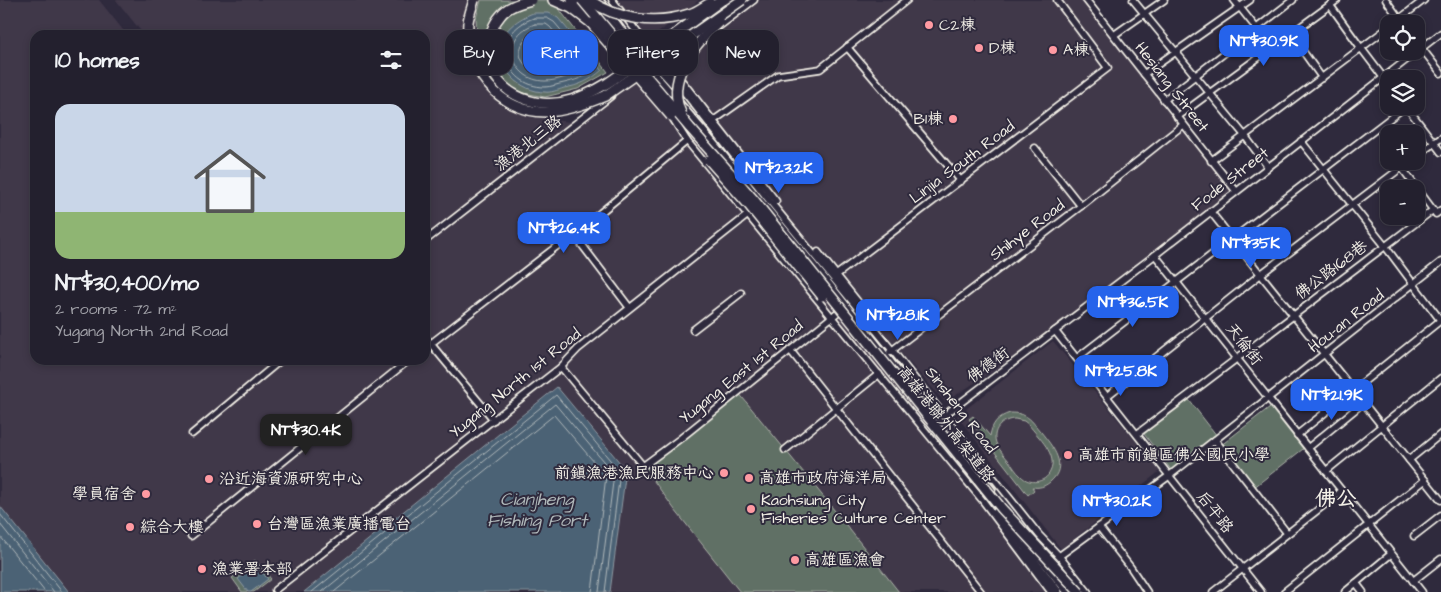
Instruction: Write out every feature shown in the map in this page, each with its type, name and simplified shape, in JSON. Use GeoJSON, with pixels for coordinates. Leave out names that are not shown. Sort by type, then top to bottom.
{"type":"FeatureCollection","features":[{"type":"Feature","properties":{"kind":"highway"},"geometry":{"type":"LineString","coordinates":[[474,0],[468,21],[468,35],[470,50],[481,76],[492,90],[512,104],[545,112],[564,110],[605,96],[743,0]]}},
{"type":"Feature","properties":{"kind":"highway"},"geometry":{"type":"LineString","coordinates":[[532,0],[518,4],[502,14],[489,35],[488,59],[498,82],[513,94],[534,102],[555,104],[570,101],[598,90],[722,0]]}},
{"type":"Feature","properties":{"kind":"highway"},"geometry":{"type":"LineString","coordinates":[[553,0],[571,8],[591,23]]}},
{"type":"Feature","properties":{"kind":"highway","name":"高雄港聯外高架道路"},"geometry":{"type":"LineString","coordinates":[[572,0],[748,204],[1000,511],[1069,592]]}},
{"type":"Feature","properties":{"kind":"highway","name":"高雄港聯外高架道路"},"geometry":{"type":"LineString","coordinates":[[582,0],[690,128],[754,200],[1063,592]]}},
{"type":"Feature","properties":{"kind":"highway"},"geometry":{"type":"LineString","coordinates":[[588,0],[612,13],[650,20],[690,14],[714,0]]}},
{"type":"Feature","properties":{"kind":"highway"},"geometry":{"type":"LineString","coordinates":[[690,128],[681,113],[676,99],[676,87],[680,70],[705,34],[743,0]]}},
{"type":"Feature","properties":{"kind":"highway"},"geometry":{"type":"LineString","coordinates":[[1000,511],[1039,570],[1057,592]]}},
{"type":"Feature","properties":{"kind":"highway"},"geometry":{"type":"LineString","coordinates":[[1000,511],[1079,592]]}},
{"type":"Feature","properties":{"kind":"street","name":"Sinsheng Road"},"geometry":{"type":"LineString","coordinates":[[594,0],[617,30]]}},
{"type":"Feature","properties":{"kind":"street","name":"Sinsheng Road"},"geometry":{"type":"LineString","coordinates":[[600,0],[620,30]]}},
{"type":"Feature","properties":{"kind":"street","name":"Sinsheng Road"},"geometry":{"type":"LineString","coordinates":[[612,0],[638,30]]}},
{"type":"Feature","properties":{"kind":"street","name":"Sinsheng Road"},"geometry":{"type":"LineString","coordinates":[[617,0],[639,30]]}},
{"type":"Feature","properties":{"kind":"street"},"geometry":{"type":"LineString","coordinates":[[674,30],[714,0]]}},
{"type":"Feature","properties":{"kind":"street"},"geometry":{"type":"LineString","coordinates":[[698,43],[754,0]]}},
{"type":"Feature","properties":{"kind":"street"},"geometry":{"type":"LineString","coordinates":[[711,123],[778,75],[820,69],[907,0]]}},
{"type":"Feature","properties":{"kind":"street","name":"Linjia South Road"},"geometry":{"type":"LineString","coordinates":[[834,276],[1108,68],[1057,0]]}},
{"type":"Feature","properties":{"kind":"street","name":"Hesiang Street"},"geometry":{"type":"LineString","coordinates":[[1086,0],[1236,191]]}},
{"type":"Feature","properties":{"kind":"street"},"geometry":{"type":"LineString","coordinates":[[1133,0],[1245,136],[1268,167]]}},
{"type":"Feature","properties":{"kind":"street"},"geometry":{"type":"LineString","coordinates":[[1114,36],[1164,0]]}},
{"type":"Feature","properties":{"kind":"street"},"geometry":{"type":"LineString","coordinates":[[1234,0],[1241,6],[1271,49]]}},
{"type":"Feature","properties":{"kind":"street"},"geometry":{"type":"LineString","coordinates":[[1144,74],[1250,0]]}},
{"type":"Feature","properties":{"kind":"street"},"geometry":{"type":"LineString","coordinates":[[1164,100],[1293,0]]}},
{"type":"Feature","properties":{"kind":"street"},"geometry":{"type":"LineString","coordinates":[[1177,117],[1337,0]]}},
{"type":"Feature","properties":{"kind":"street"},"geometry":{"type":"LineString","coordinates":[[1386,0],[1397,15]]}},
{"type":"Feature","properties":{"kind":"street"},"geometry":{"type":"LineString","coordinates":[[1408,15],[1424,0]]}},
{"type":"Feature","properties":{"kind":"street"},"geometry":{"type":"LineString","coordinates":[[1330,5],[1380,73]]}},
{"type":"Feature","properties":{"kind":"street","name":"Fode Street"},"geometry":{"type":"LineString","coordinates":[[1425,45],[1441,33]]}},
{"type":"Feature","properties":{"kind":"street"},"geometry":{"type":"LineString","coordinates":[[1211,161],[1380,34]]}},
{"type":"Feature","properties":{"kind":"street"},"geometry":{"type":"LineString","coordinates":[[847,47],[961,181]]}},
{"type":"Feature","properties":{"kind":"street"},"geometry":{"type":"LineString","coordinates":[[1302,50],[1322,78]]}},
{"type":"Feature","properties":{"kind":"street"},"geometry":{"type":"LineString","coordinates":[[1425,53],[1441,74]]}},
{"type":"Feature","properties":{"kind":"street","name":"Fode Street"},"geometry":{"type":"LineString","coordinates":[[1392,70],[1405,60]]}},
{"type":"Feature","properties":{"kind":"street","name":"漁港北三路"},"geometry":{"type":"LineString","coordinates":[[430,237],[638,75]]}},
{"type":"Feature","properties":{"kind":"street","name":"Sinsheng Road"},"geometry":{"type":"LineString","coordinates":[[650,75],[688,141],[983,502],[1051,592]]}},
{"type":"Feature","properties":{"kind":"street","name":"Sinsheng Road"},"geometry":{"type":"LineString","coordinates":[[656,75],[768,199],[834,276],[886,355],[1075,592]]}},
{"type":"Feature","properties":{"kind":"street","name":"Sinsheng Road"},"geometry":{"type":"LineString","coordinates":[[671,75],[711,123]]}},
{"type":"Feature","properties":{"kind":"street","name":"Sinsheng Road"},"geometry":{"type":"LineString","coordinates":[[671,75],[711,123],[768,199],[851,301],[893,349],[1039,536],[1059,556],[1088,592]]}},
{"type":"Feature","properties":{"kind":"street","name":"Fode Street"},"geometry":{"type":"LineString","coordinates":[[1056,331],[1380,79]]}},
{"type":"Feature","properties":{"kind":"street"},"geometry":{"type":"LineString","coordinates":[[1077,358],[1394,115]]}},
{"type":"Feature","properties":{"kind":"street"},"geometry":{"type":"LineString","coordinates":[[1413,115],[1441,152]]}},
{"type":"Feature","properties":{"kind":"street","name":"Shihye Road"},"geometry":{"type":"LineString","coordinates":[[886,355],[1081,206],[1183,125]]}},
{"type":"Feature","properties":{"kind":"street"},"geometry":{"type":"LineString","coordinates":[[1425,150],[1441,138]]}},
{"type":"Feature","properties":{"kind":"street"},"geometry":{"type":"LineString","coordinates":[[430,344],[688,141]]}},
{"type":"Feature","properties":{"kind":"street"},"geometry":{"type":"LineString","coordinates":[[1298,435],[1441,320],[1301,141]]}},
{"type":"Feature","properties":{"kind":"street"},"geometry":{"type":"LineString","coordinates":[[1035,148],[1081,206]]}},
{"type":"Feature","properties":{"kind":"street"},"geometry":{"type":"LineString","coordinates":[[1107,396],[1261,274],[1399,170]]}},
{"type":"Feature","properties":{"kind":"street"},"geometry":{"type":"LineString","coordinates":[[1403,170],[1436,214],[1441,210]]}},
{"type":"Feature","properties":{"kind":"street","name":"Yugang North 1st Road"},"geometry":{"type":"LineString","coordinates":[[275,590],[561,368],[578,348],[768,199]]}},
{"type":"Feature","properties":{"kind":"street","name":"佛公路168巷"},"geometry":{"type":"LineString","coordinates":[[1137,434],[1433,210]]}},
{"type":"Feature","properties":{"kind":"street"},"geometry":{"type":"LineString","coordinates":[[1210,211],[1441,500]]}},
{"type":"Feature","properties":{"kind":"street"},"geometry":{"type":"LineString","coordinates":[[573,233],[629,308]]}},
{"type":"Feature","properties":{"kind":"street","name":"天倫街"},"geometry":{"type":"LineString","coordinates":[[1156,255],[1422,592]]}},
{"type":"Feature","properties":{"kind":"street","name":"Hou-an Road"},"geometry":{"type":"LineString","coordinates":[[1051,562],[1170,476],[1441,262]]}},
{"type":"Feature","properties":{"kind":"street"},"geometry":{"type":"LineString","coordinates":[[693,330],[741,293]]}},
{"type":"Feature","properties":{"kind":"street","name":"Yugang East 1st Road"},"geometry":{"type":"LineString","coordinates":[[561,368],[644,466],[851,301]]}},
{"type":"Feature","properties":{"kind":"street","name":"后平路"},"geometry":{"type":"LineString","coordinates":[[1056,331],[1261,592]]}},
{"type":"Feature","properties":{"kind":"street","name":"佛德街"},"geometry":{"type":"LineString","coordinates":[[939,422],[1056,331]]}},
{"type":"Feature","properties":{"kind":"street"},"geometry":{"type":"LineString","coordinates":[[430,348],[494,420]]}},
{"type":"Feature","properties":{"kind":"street"},"geometry":{"type":"LineString","coordinates":[[790,350],[981,592]]}},
{"type":"Feature","properties":{"kind":"street"},"geometry":{"type":"LineString","coordinates":[[192,434],[275,365]]}},
{"type":"Feature","properties":{"kind":"street"},"geometry":{"type":"LineString","coordinates":[[191,536],[403,365]]}},
{"type":"Feature","properties":{"kind":"street"},"geometry":{"type":"LineString","coordinates":[[785,450],[879,374]]}},
{"type":"Feature","properties":{"kind":"street"},"geometry":{"type":"LineString","coordinates":[[1326,471],[1441,378]]}},
{"type":"Feature","properties":{"kind":"street"},"geometry":{"type":"LineString","coordinates":[[1308,448],[1363,403]]}},
{"type":"Feature","properties":{"kind":"street"},"geometry":{"type":"LineString","coordinates":[[1409,460],[1441,434]]}},
{"type":"Feature","properties":{"kind":"street"},"geometry":{"type":"LineString","coordinates":[[1215,440],[1287,534]]}},
{"type":"Feature","properties":{"kind":"street"},"geometry":{"type":"LineString","coordinates":[[1284,592],[1425,480]]}},
{"type":"Feature","properties":{"kind":"street"},"geometry":{"type":"LineString","coordinates":[[1213,592],[1342,491]]}},
{"type":"Feature","properties":{"kind":"street"},"geometry":{"type":"LineString","coordinates":[[1414,536],[1441,515]]}},
{"type":"Feature","properties":{"kind":"street"},"geometry":{"type":"LineString","coordinates":[[1099,527],[1147,592]]}},
{"type":"Feature","properties":{"kind":"street"},"geometry":{"type":"LineString","coordinates":[[1345,592],[1391,554]]}},
{"type":"Feature","properties":{"kind":"street"},"geometry":{"type":"LineString","coordinates":[[1413,581],[1441,560]]}},
{"type":"Feature","properties":{"kind":"street"},"geometry":{"type":"LineString","coordinates":[[1356,583],[1363,592]]}},
{"type":"Feature","properties":{"kind":"shaded area"},"geometry":{"type":"Polygon","coordinates":[[[0,0],[99,0],[123,30],[30,30],[30,365],[430,365],[430,30],[140,30],[116,0],[509,0],[506,30],[445,30],[445,75],[501,75],[509,99],[528,117],[570,122],[635,75],[646,75],[1066,592],[610,592],[626,470],[557,387],[304,592],[69,592],[0,506],[0,0]]]}},
{"type":"Feature","properties":{"kind":"shaded area"},"geometry":{"type":"Polygon","coordinates":[[[616,0],[699,0],[662,30],[639,30],[616,0]]]}},
{"type":"Feature","properties":{"kind":"shaded area"},"geometry":{"type":"Polygon","coordinates":[[[754,0],[1086,0],[1183,125],[1237,186],[1210,211],[1055,331],[945,402],[833,278],[672,75],[698,75],[698,43],[708,35],[708,75],[779,75],[779,30],[715,30],[754,0]]]}},
{"type":"Feature","properties":{"kind":"shaded area","name":"高雄市前鎮區佛公國民小學"},"geometry":{"type":"Polygon","coordinates":[[[1053,341],[1160,471],[1061,549],[957,416],[1053,341]]]}},
{"type":"Feature","properties":{"kind":"green space"},"geometry":{"type":"Polygon","coordinates":[[[481,0],[552,0],[575,30],[523,30],[523,75],[598,75],[598,59],[608,72],[578,89],[545,97],[513,91],[495,75],[513,75],[513,30],[477,30],[476,18],[481,0]]]}},
{"type":"Feature","properties":{"kind":"green space"},"geometry":{"type":"Polygon","coordinates":[[[738,392],[899,592],[740,592],[643,466],[738,392]]]}},
{"type":"Feature","properties":{"kind":"green space"},"geometry":{"type":"Polygon","coordinates":[[[1189,400],[1217,436],[1172,471],[1144,434],[1189,400]]]}},
{"type":"Feature","properties":{"kind":"green space"},"geometry":{"type":"Polygon","coordinates":[[[1270,407],[1303,449],[1253,488],[1220,446],[1270,407]]]}},
{"type":"Feature","properties":{"kind":"green space"},"geometry":{"type":"Polygon","coordinates":[[[1010,413],[1018,413],[1030,419],[1054,450],[1059,463],[1056,476],[1044,486],[1032,487],[1034,490],[1028,495],[969,419],[973,416],[990,436],[996,422],[1010,413]],[[1015,419],[1006,421],[998,427],[995,440],[1024,479],[1037,482],[1048,476],[1052,466],[1052,459],[1042,441],[1024,421],[1015,419]]]}},
{"type":"Feature","properties":{"kind":"green space"},"geometry":{"type":"Polygon","coordinates":[[[255,560],[271,579],[254,592],[242,592],[232,578],[255,560]]]}},
{"type":"Feature","properties":{"kind":"water"},"geometry":{"type":"Polygon","coordinates":[[[533,13],[549,13],[558,18],[568,30],[523,30],[523,75],[596,75],[574,86],[552,92],[536,91],[519,83],[510,75],[513,75],[513,30],[507,30],[533,13]]]}},
{"type":"Feature","properties":{"kind":"water"},"geometry":{"type":"Polygon","coordinates":[[[598,65],[602,70],[598,73],[598,65]]]}},
{"type":"Feature","properties":{"kind":"water","name":"Cianjheng Fishing Port"},"geometry":{"type":"Polygon","coordinates":[[[557,387],[626,470],[610,592],[304,592],[557,387]]]}},
{"type":"Feature","properties":{"kind":"water"},"geometry":{"type":"Polygon","coordinates":[[[0,506],[69,592],[0,592],[0,506]]]}},
{"type":"Feature","properties":{"kind":"water"},"geometry":{"type":"Polygon","coordinates":[[[256,565],[268,579],[251,592],[248,592],[238,579],[256,565]]]}},
{"type":"Feature","properties":{"kind":"place","name":"C2棟"},"geometry":{"type":"Point","coordinates":[929,25]}},
{"type":"Feature","properties":{"kind":"place","name":"D棟"},"geometry":{"type":"Point","coordinates":[979,48]}},
{"type":"Feature","properties":{"kind":"place","name":"A棟"},"geometry":{"type":"Point","coordinates":[1053,50]}},
{"type":"Feature","properties":{"kind":"place","name":"B1棟"},"geometry":{"type":"Point","coordinates":[953,119]}},
{"type":"Feature","properties":{"kind":"place","name":"高雄市前鎮區佛公國民小學"},"geometry":{"type":"Point","coordinates":[1068,455]}},
{"type":"Feature","properties":{"kind":"place","name":"前鎮漁港漁民服務中心"},"geometry":{"type":"Point","coordinates":[724,473]}},
{"type":"Feature","properties":{"kind":"place","name":"高雄市政府海洋局"},"geometry":{"type":"Point","coordinates":[749,478]}},
{"type":"Feature","properties":{"kind":"place","name":"沿近海資源研究中心"},"geometry":{"type":"Point","coordinates":[209,479]}},
{"type":"Feature","properties":{"kind":"place","name":"學員宿舍"},"geometry":{"type":"Point","coordinates":[146,494]}},
{"type":"Feature","properties":{"kind":"place","name":"Kaohsiung City Fisheries Culture Center"},"geometry":{"type":"Point","coordinates":[751,509]}},
{"type":"Feature","properties":{"kind":"place","name":"台灣區漁業廣播電台"},"geometry":{"type":"Point","coordinates":[257,524]}},
{"type":"Feature","properties":{"kind":"place","name":"綜合大樓"},"geometry":{"type":"Point","coordinates":[130,527]}},
{"type":"Feature","properties":{"kind":"place","name":"高雄區漁會"},"geometry":{"type":"Point","coordinates":[795,560]}},
{"type":"Feature","properties":{"kind":"place","name":"漁業署本部"},"geometry":{"type":"Point","coordinates":[202,569]}},
{"type":"Feature","properties":{"kind":"district","name":"佛公"},"geometry":{"type":"Point","coordinates":[1336,498]}}]}
